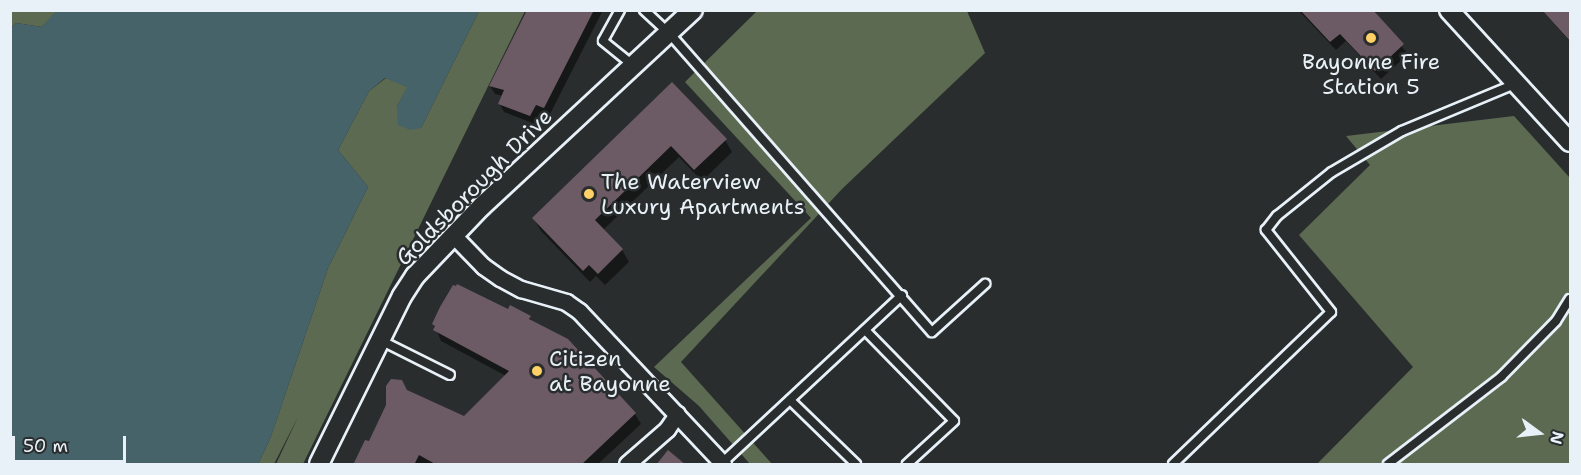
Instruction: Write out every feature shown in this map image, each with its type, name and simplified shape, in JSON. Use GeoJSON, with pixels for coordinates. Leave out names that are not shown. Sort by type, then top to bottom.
{"type":"FeatureCollection","features":[{"type":"Feature","properties":{"kind":"street","name":"Goldsborough Drive"},"geometry":{"type":"LineString","coordinates":[[319,465],[408,286],[453,235],[693,10]]}},
{"type":"Feature","properties":{"kind":"street"},"geometry":{"type":"LineString","coordinates":[[1449,10],[1570,142]]}},
{"type":"Feature","properties":{"kind":"street"},"geometry":{"type":"LineString","coordinates":[[453,235],[483,266],[500,278],[521,289],[566,303],[579,311],[723,464]]}},
{"type":"Feature","properties":{"kind":"street"},"geometry":{"type":"LineString","coordinates":[[627,465],[667,429],[677,414]]}},
{"type":"Feature","properties":{"kind":"lane"},"geometry":{"type":"LineString","coordinates":[[620,10],[603,41],[633,66]]}},
{"type":"Feature","properties":{"kind":"lane"},"geometry":{"type":"LineString","coordinates":[[644,10],[669,33],[902,295],[932,332],[985,284]]}},
{"type":"Feature","properties":{"kind":"lane"},"geometry":{"type":"LineString","coordinates":[[1173,465],[1330,312],[1266,230],[1277,216],[1332,172],[1402,131],[1516,83]]}},
{"type":"Feature","properties":{"kind":"lane"},"geometry":{"type":"LineString","coordinates":[[723,464],[902,295]]}},
{"type":"Feature","properties":{"kind":"lane"},"geometry":{"type":"LineString","coordinates":[[1389,465],[1501,377],[1556,321],[1570,299]]}},
{"type":"Feature","properties":{"kind":"lane"},"geometry":{"type":"LineString","coordinates":[[865,330],[954,421],[907,465]]}},
{"type":"Feature","properties":{"kind":"lane"},"geometry":{"type":"LineString","coordinates":[[380,340],[450,375]]}},
{"type":"Feature","properties":{"kind":"lane"},"geometry":{"type":"LineString","coordinates":[[790,400],[856,465]]}},
{"type":"Feature","properties":{"kind":"green space"},"geometry":{"type":"Polygon","coordinates":[[[11,11],[57,11],[42,27],[16,23],[11,28],[11,11]]]}},
{"type":"Feature","properties":{"kind":"green space"},"geometry":{"type":"Polygon","coordinates":[[[479,11],[525,11],[303,464],[276,464],[298,417],[274,464],[258,464],[270,439],[328,268],[368,187],[338,150],[369,91],[386,78],[408,87],[397,106],[421,128],[479,11]]]}},
{"type":"Feature","properties":{"kind":"green space"},"geometry":{"type":"Polygon","coordinates":[[[757,11],[967,11],[985,53],[842,189],[681,362],[772,464],[750,464],[699,406],[654,367],[811,218],[685,82],[757,11]]]}},
{"type":"Feature","properties":{"kind":"green space"},"geometry":{"type":"Polygon","coordinates":[[[1514,116],[1570,178],[1570,464],[1317,464],[1413,367],[1299,235],[1370,165],[1346,136],[1514,116]]]}},
{"type":"Feature","properties":{"kind":"water"},"geometry":{"type":"Polygon","coordinates":[[[57,10],[479,11],[421,128],[410,130],[398,125],[397,106],[407,87],[385,78],[369,91],[338,150],[368,187],[328,268],[270,439],[258,464],[11,464],[11,28],[16,23],[42,27],[57,10]]]}},
{"type":"Feature","properties":{"kind":"building"},"geometry":{"type":"Polygon","coordinates":[[[527,10],[594,10],[544,108],[536,105],[530,116],[498,104],[504,90],[489,86],[527,10]]]}},
{"type":"Feature","properties":{"kind":"building","name":"Bayonne Fire Station 5"},"geometry":{"type":"Polygon","coordinates":[[[1300,10],[1373,10],[1404,44],[1375,71],[1340,34],[1330,42],[1300,10]]]}},
{"type":"Feature","properties":{"kind":"building"},"geometry":{"type":"Polygon","coordinates":[[[1542,10],[1570,10],[1570,41],[1542,10]]]}},
{"type":"Feature","properties":{"kind":"building","name":"The Waterview Luxury Apartments"},"geometry":{"type":"Polygon","coordinates":[[[672,82],[727,139],[694,170],[671,146],[595,220],[623,249],[598,274],[589,265],[583,271],[532,218],[672,82]]]}},
{"type":"Feature","properties":{"kind":"building"},"geometry":{"type":"Polygon","coordinates":[[[457,284],[508,309],[510,305],[531,316],[529,319],[568,339],[636,413],[581,465],[437,465],[419,455],[414,465],[353,465],[365,440],[369,441],[386,405],[386,386],[391,379],[402,380],[407,390],[464,416],[509,371],[433,330],[435,326],[432,324],[440,307],[453,285],[457,284]]]}},
{"type":"Feature","properties":{"kind":"building"},"geometry":{"type":"Polygon","coordinates":[[[668,450],[686,465],[656,465],[668,450]]]}},
{"type":"Feature","properties":{"kind":"place","name":"Bayonne Fire Station 5"},"geometry":{"type":"Point","coordinates":[1371,38]}},
{"type":"Feature","properties":{"kind":"place","name":"The Waterview Luxury Apartments"},"geometry":{"type":"Point","coordinates":[589,194]}},
{"type":"Feature","properties":{"kind":"place","name":"Citizen at Bayonne"},"geometry":{"type":"Point","coordinates":[537,371]}}]}
